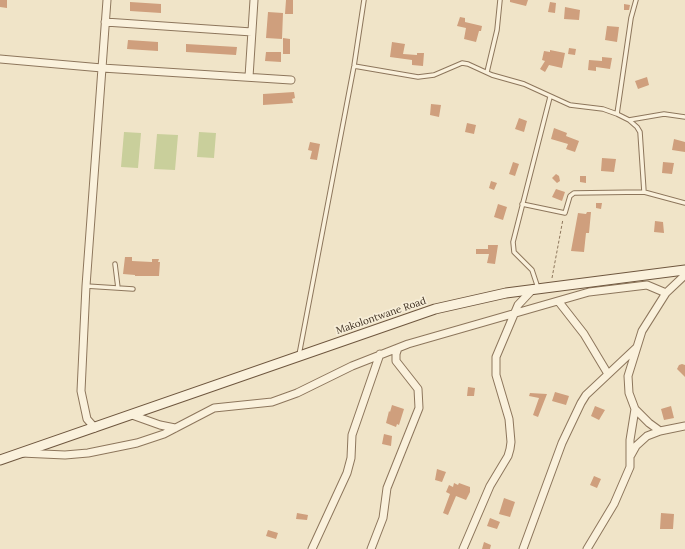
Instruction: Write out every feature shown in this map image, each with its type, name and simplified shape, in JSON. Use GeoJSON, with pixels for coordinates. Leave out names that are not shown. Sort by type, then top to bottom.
{"type":"FeatureCollection","features":[{"type":"Feature","properties":{"kind":"main road","name":"Makolontwane Road"},"geometry":{"type":"LineString","coordinates":[[0,460],[435,309],[472,299],[536,289],[685,270]]}},
{"type":"Feature","properties":{"kind":"street"},"geometry":{"type":"LineString","coordinates":[[95,428],[87,419],[81,391],[86,286],[107,0]]}},
{"type":"Feature","properties":{"kind":"street"},"geometry":{"type":"LineString","coordinates":[[249,77],[254,0]]}},
{"type":"Feature","properties":{"kind":"street"},"geometry":{"type":"LineString","coordinates":[[105,22],[252,32]]}},
{"type":"Feature","properties":{"kind":"street"},"geometry":{"type":"LineString","coordinates":[[0,59],[102,68],[291,80]]}},
{"type":"Feature","properties":{"kind":"street"},"geometry":{"type":"LineString","coordinates":[[640,285],[652,274]]}},
{"type":"Feature","properties":{"kind":"street"},"geometry":{"type":"LineString","coordinates":[[587,549],[597,535],[622,488],[630,468],[630,440],[635,408],[628,385],[630,367],[636,348],[646,324],[666,293],[685,275]]}},
{"type":"Feature","properties":{"kind":"street"},"geometry":{"type":"LineString","coordinates":[[19,453],[65,456],[136,443],[174,428],[214,408],[272,402],[297,393],[380,354],[603,289],[640,285],[654,287],[666,293]]}},
{"type":"Feature","properties":{"kind":"street"},"geometry":{"type":"LineString","coordinates":[[463,549],[490,486],[510,450],[511,442],[509,419],[496,375],[496,357],[518,305],[536,289]]}},
{"type":"Feature","properties":{"kind":"street"},"geometry":{"type":"LineString","coordinates":[[559,302],[584,334],[608,374]]}},
{"type":"Feature","properties":{"kind":"street"},"geometry":{"type":"LineString","coordinates":[[371,549],[383,518],[387,488],[419,408],[418,390],[396,361],[398,348]]}},
{"type":"Feature","properties":{"kind":"street"},"geometry":{"type":"LineString","coordinates":[[523,549],[562,444],[577,410],[586,395],[636,348]]}},
{"type":"Feature","properties":{"kind":"street"},"geometry":{"type":"LineString","coordinates":[[312,549],[347,473],[351,458],[352,435],[380,354]]}},
{"type":"Feature","properties":{"kind":"street"},"geometry":{"type":"LineString","coordinates":[[635,408],[649,423],[660,431]]}},
{"type":"Feature","properties":{"kind":"street"},"geometry":{"type":"LineString","coordinates":[[132,415],[160,425],[174,428]]}},
{"type":"Feature","properties":{"kind":"street"},"geometry":{"type":"LineString","coordinates":[[631,455],[641,440],[660,431],[685,429]]}},
{"type":"Feature","properties":{"kind":"lane"},"geometry":{"type":"LineString","coordinates":[[299,356],[354,66],[364,0]]}},
{"type":"Feature","properties":{"kind":"lane"},"geometry":{"type":"LineString","coordinates":[[487,72],[497,30],[500,0]]}},
{"type":"Feature","properties":{"kind":"lane"},"geometry":{"type":"LineString","coordinates":[[617,114],[631,18],[636,0]]}},
{"type":"Feature","properties":{"kind":"lane"},"geometry":{"type":"LineString","coordinates":[[354,66],[418,77],[434,75],[462,63],[475,66],[487,72],[524,84],[570,105],[603,109],[617,114],[629,120],[640,132],[644,192]]}},
{"type":"Feature","properties":{"kind":"lane"},"geometry":{"type":"LineString","coordinates":[[536,289],[532,270],[514,252],[513,247],[522,204],[550,96]]}},
{"type":"Feature","properties":{"kind":"lane"},"geometry":{"type":"LineString","coordinates":[[629,120],[664,114],[685,117]]}},
{"type":"Feature","properties":{"kind":"lane"},"geometry":{"type":"LineString","coordinates":[[522,204],[565,213],[570,196],[574,193],[644,192],[685,203]]}},
{"type":"Feature","properties":{"kind":"lane"},"geometry":{"type":"LineString","coordinates":[[115,264],[118,288]]}},
{"type":"Feature","properties":{"kind":"lane"},"geometry":{"type":"LineString","coordinates":[[86,286],[133,289]]}},
{"type":"Feature","properties":{"kind":"path"},"geometry":{"type":"LineString","coordinates":[[550,287],[559,233],[565,213]]}},
{"type":"Feature","properties":{"kind":"green space"},"geometry":{"type":"Polygon","coordinates":[[[124,132],[141,133],[138,168],[121,167],[124,132]]]}},
{"type":"Feature","properties":{"kind":"green space"},"geometry":{"type":"Polygon","coordinates":[[[199,132],[216,133],[214,158],[197,157],[199,132]]]}},
{"type":"Feature","properties":{"kind":"green space"},"geometry":{"type":"Polygon","coordinates":[[[157,134],[178,135],[175,170],[154,169],[157,134]]]}},
{"type":"Feature","properties":{"kind":"building"},"geometry":{"type":"Polygon","coordinates":[[[0,0],[7,0],[7,8],[0,7],[0,0]]]}},
{"type":"Feature","properties":{"kind":"building"},"geometry":{"type":"Polygon","coordinates":[[[286,0],[293,0],[293,14],[285,14],[286,0]]]}},
{"type":"Feature","properties":{"kind":"building"},"geometry":{"type":"Polygon","coordinates":[[[510,0],[528,0],[526,6],[510,2],[510,0]]]}},
{"type":"Feature","properties":{"kind":"building"},"geometry":{"type":"Polygon","coordinates":[[[130,2],[161,4],[161,13],[130,11],[130,2]]]}},
{"type":"Feature","properties":{"kind":"building"},"geometry":{"type":"Polygon","coordinates":[[[550,2],[556,3],[555,13],[548,12],[550,2]]]}},
{"type":"Feature","properties":{"kind":"building"},"geometry":{"type":"Polygon","coordinates":[[[624,4],[630,5],[629,10],[624,10],[624,4]]]}},
{"type":"Feature","properties":{"kind":"building"},"geometry":{"type":"Polygon","coordinates":[[[565,7],[580,10],[579,20],[564,19],[565,7]]]}},
{"type":"Feature","properties":{"kind":"building"},"geometry":{"type":"Polygon","coordinates":[[[268,12],[283,13],[282,39],[266,38],[268,12]]]}},
{"type":"Feature","properties":{"kind":"building"},"geometry":{"type":"Polygon","coordinates":[[[460,17],[465,18],[465,22],[482,26],[476,42],[464,39],[466,28],[457,26],[460,17]]]}},
{"type":"Feature","properties":{"kind":"building"},"geometry":{"type":"Polygon","coordinates":[[[607,26],[619,27],[617,42],[605,40],[607,26]]]}},
{"type":"Feature","properties":{"kind":"building"},"geometry":{"type":"Polygon","coordinates":[[[283,38],[290,39],[290,54],[283,54],[283,38]]]}},
{"type":"Feature","properties":{"kind":"building"},"geometry":{"type":"Polygon","coordinates":[[[128,40],[158,42],[158,51],[127,49],[128,40]]]}},
{"type":"Feature","properties":{"kind":"building"},"geometry":{"type":"Polygon","coordinates":[[[392,42],[405,44],[403,54],[417,55],[417,53],[424,53],[423,66],[412,65],[412,60],[390,57],[392,42]]]}},
{"type":"Feature","properties":{"kind":"building"},"geometry":{"type":"Polygon","coordinates":[[[186,44],[237,47],[236,55],[186,52],[186,44]]]}},
{"type":"Feature","properties":{"kind":"building"},"geometry":{"type":"Polygon","coordinates":[[[569,48],[576,49],[575,55],[568,54],[569,48]]]}},
{"type":"Feature","properties":{"kind":"building"},"geometry":{"type":"Polygon","coordinates":[[[550,50],[565,53],[562,68],[549,65],[545,72],[540,69],[545,61],[542,60],[544,51],[550,52],[550,50]]]}},
{"type":"Feature","properties":{"kind":"building"},"geometry":{"type":"Polygon","coordinates":[[[266,52],[281,52],[281,62],[265,61],[266,52]]]}},
{"type":"Feature","properties":{"kind":"building"},"geometry":{"type":"Polygon","coordinates":[[[602,57],[612,58],[610,69],[596,67],[596,71],[588,70],[589,60],[602,61],[602,57]]]}},
{"type":"Feature","properties":{"kind":"building"},"geometry":{"type":"Polygon","coordinates":[[[647,77],[649,85],[638,89],[635,81],[647,77]]]}},
{"type":"Feature","properties":{"kind":"building"},"geometry":{"type":"Polygon","coordinates":[[[294,92],[295,98],[292,99],[293,103],[263,105],[263,94],[294,92]]]}},
{"type":"Feature","properties":{"kind":"building"},"geometry":{"type":"Polygon","coordinates":[[[431,104],[441,105],[439,117],[430,115],[431,104]]]}},
{"type":"Feature","properties":{"kind":"building"},"geometry":{"type":"Polygon","coordinates":[[[519,118],[527,121],[524,132],[515,129],[519,118]]]}},
{"type":"Feature","properties":{"kind":"building"},"geometry":{"type":"Polygon","coordinates":[[[467,123],[476,125],[474,134],[465,132],[467,123]]]}},
{"type":"Feature","properties":{"kind":"building"},"geometry":{"type":"Polygon","coordinates":[[[554,128],[567,133],[566,136],[579,141],[575,152],[566,149],[568,144],[551,139],[554,128]]]}},
{"type":"Feature","properties":{"kind":"building"},"geometry":{"type":"Polygon","coordinates":[[[674,139],[685,142],[685,152],[672,150],[674,139]]]}},
{"type":"Feature","properties":{"kind":"building"},"geometry":{"type":"Polygon","coordinates":[[[310,142],[320,144],[317,160],[310,159],[312,151],[308,150],[310,142]]]}},
{"type":"Feature","properties":{"kind":"building"},"geometry":{"type":"Polygon","coordinates":[[[602,158],[616,159],[614,172],[601,171],[602,158]]]}},
{"type":"Feature","properties":{"kind":"building"},"geometry":{"type":"Polygon","coordinates":[[[513,162],[519,164],[515,176],[509,174],[513,162]]]}},
{"type":"Feature","properties":{"kind":"building"},"geometry":{"type":"Polygon","coordinates":[[[663,162],[674,163],[672,174],[662,173],[663,162]]]}},
{"type":"Feature","properties":{"kind":"building"},"geometry":{"type":"Polygon","coordinates":[[[556,174],[559,176],[560,181],[557,183],[552,178],[556,174]]]}},
{"type":"Feature","properties":{"kind":"building"},"geometry":{"type":"Polygon","coordinates":[[[580,176],[586,176],[586,183],[580,182],[580,176]]]}},
{"type":"Feature","properties":{"kind":"building"},"geometry":{"type":"Polygon","coordinates":[[[491,181],[497,183],[494,190],[489,188],[491,181]]]}},
{"type":"Feature","properties":{"kind":"building"},"geometry":{"type":"Polygon","coordinates":[[[556,189],[565,192],[562,201],[552,197],[556,189]]]}},
{"type":"Feature","properties":{"kind":"building"},"geometry":{"type":"Polygon","coordinates":[[[596,203],[602,203],[601,209],[596,208],[596,203]]]}},
{"type":"Feature","properties":{"kind":"building"},"geometry":{"type":"Polygon","coordinates":[[[498,204],[507,207],[503,220],[494,217],[498,204]]]}},
{"type":"Feature","properties":{"kind":"building"},"geometry":{"type":"Polygon","coordinates":[[[587,212],[591,212],[589,233],[586,233],[584,252],[571,251],[578,213],[586,214],[587,212]]]}},
{"type":"Feature","properties":{"kind":"building"},"geometry":{"type":"Polygon","coordinates":[[[655,221],[663,222],[664,233],[654,232],[655,221]]]}},
{"type":"Feature","properties":{"kind":"building"},"geometry":{"type":"Polygon","coordinates":[[[488,245],[498,245],[495,264],[487,263],[489,254],[476,254],[476,249],[488,249],[488,245]]]}},
{"type":"Feature","properties":{"kind":"building"},"geometry":{"type":"Polygon","coordinates":[[[125,257],[132,257],[132,261],[152,262],[152,259],[159,259],[159,276],[135,276],[123,274],[125,257]]]}},
{"type":"Feature","properties":{"kind":"building"},"geometry":{"type":"Polygon","coordinates":[[[679,365],[685,365],[685,377],[677,369],[679,365]]]}},
{"type":"Feature","properties":{"kind":"building"},"geometry":{"type":"Polygon","coordinates":[[[468,387],[475,388],[474,396],[467,396],[468,387]]]}},
{"type":"Feature","properties":{"kind":"building"},"geometry":{"type":"Polygon","coordinates":[[[555,392],[569,396],[566,405],[552,401],[555,392]]]}},
{"type":"Feature","properties":{"kind":"building"},"geometry":{"type":"Polygon","coordinates":[[[530,393],[547,394],[538,417],[533,415],[539,398],[529,396],[530,393]]]}},
{"type":"Feature","properties":{"kind":"building"},"geometry":{"type":"Polygon","coordinates":[[[392,405],[404,409],[399,425],[397,424],[396,427],[386,423],[392,405]]]}},
{"type":"Feature","properties":{"kind":"building"},"geometry":{"type":"Polygon","coordinates":[[[595,406],[605,410],[599,420],[591,416],[595,406]]]}},
{"type":"Feature","properties":{"kind":"building"},"geometry":{"type":"Polygon","coordinates":[[[671,406],[674,418],[664,420],[661,409],[671,406]]]}},
{"type":"Feature","properties":{"kind":"building"},"geometry":{"type":"Polygon","coordinates":[[[384,434],[392,436],[391,446],[382,444],[384,434]]]}},
{"type":"Feature","properties":{"kind":"building"},"geometry":{"type":"Polygon","coordinates":[[[437,469],[446,472],[442,482],[435,480],[437,469]]]}},
{"type":"Feature","properties":{"kind":"building"},"geometry":{"type":"Polygon","coordinates":[[[594,476],[601,479],[597,488],[590,485],[594,476]]]}},
{"type":"Feature","properties":{"kind":"building"},"geometry":{"type":"Polygon","coordinates":[[[454,483],[458,485],[459,483],[470,487],[470,492],[466,500],[456,496],[448,515],[443,513],[450,494],[446,492],[449,485],[453,487],[454,483]]]}},
{"type":"Feature","properties":{"kind":"building"},"geometry":{"type":"Polygon","coordinates":[[[504,498],[515,502],[510,517],[499,514],[504,498]]]}},
{"type":"Feature","properties":{"kind":"building"},"geometry":{"type":"Polygon","coordinates":[[[297,513],[308,515],[307,520],[296,519],[297,513]]]}},
{"type":"Feature","properties":{"kind":"building"},"geometry":{"type":"Polygon","coordinates":[[[661,513],[674,514],[673,529],[660,529],[661,513]]]}},
{"type":"Feature","properties":{"kind":"building"},"geometry":{"type":"Polygon","coordinates":[[[490,518],[500,522],[497,529],[487,526],[490,518]]]}},
{"type":"Feature","properties":{"kind":"building"},"geometry":{"type":"Polygon","coordinates":[[[268,530],[278,533],[276,539],[266,536],[268,530]]]}},
{"type":"Feature","properties":{"kind":"building"},"geometry":{"type":"Polygon","coordinates":[[[484,542],[491,545],[490,549],[482,549],[484,542]]]}}]}
